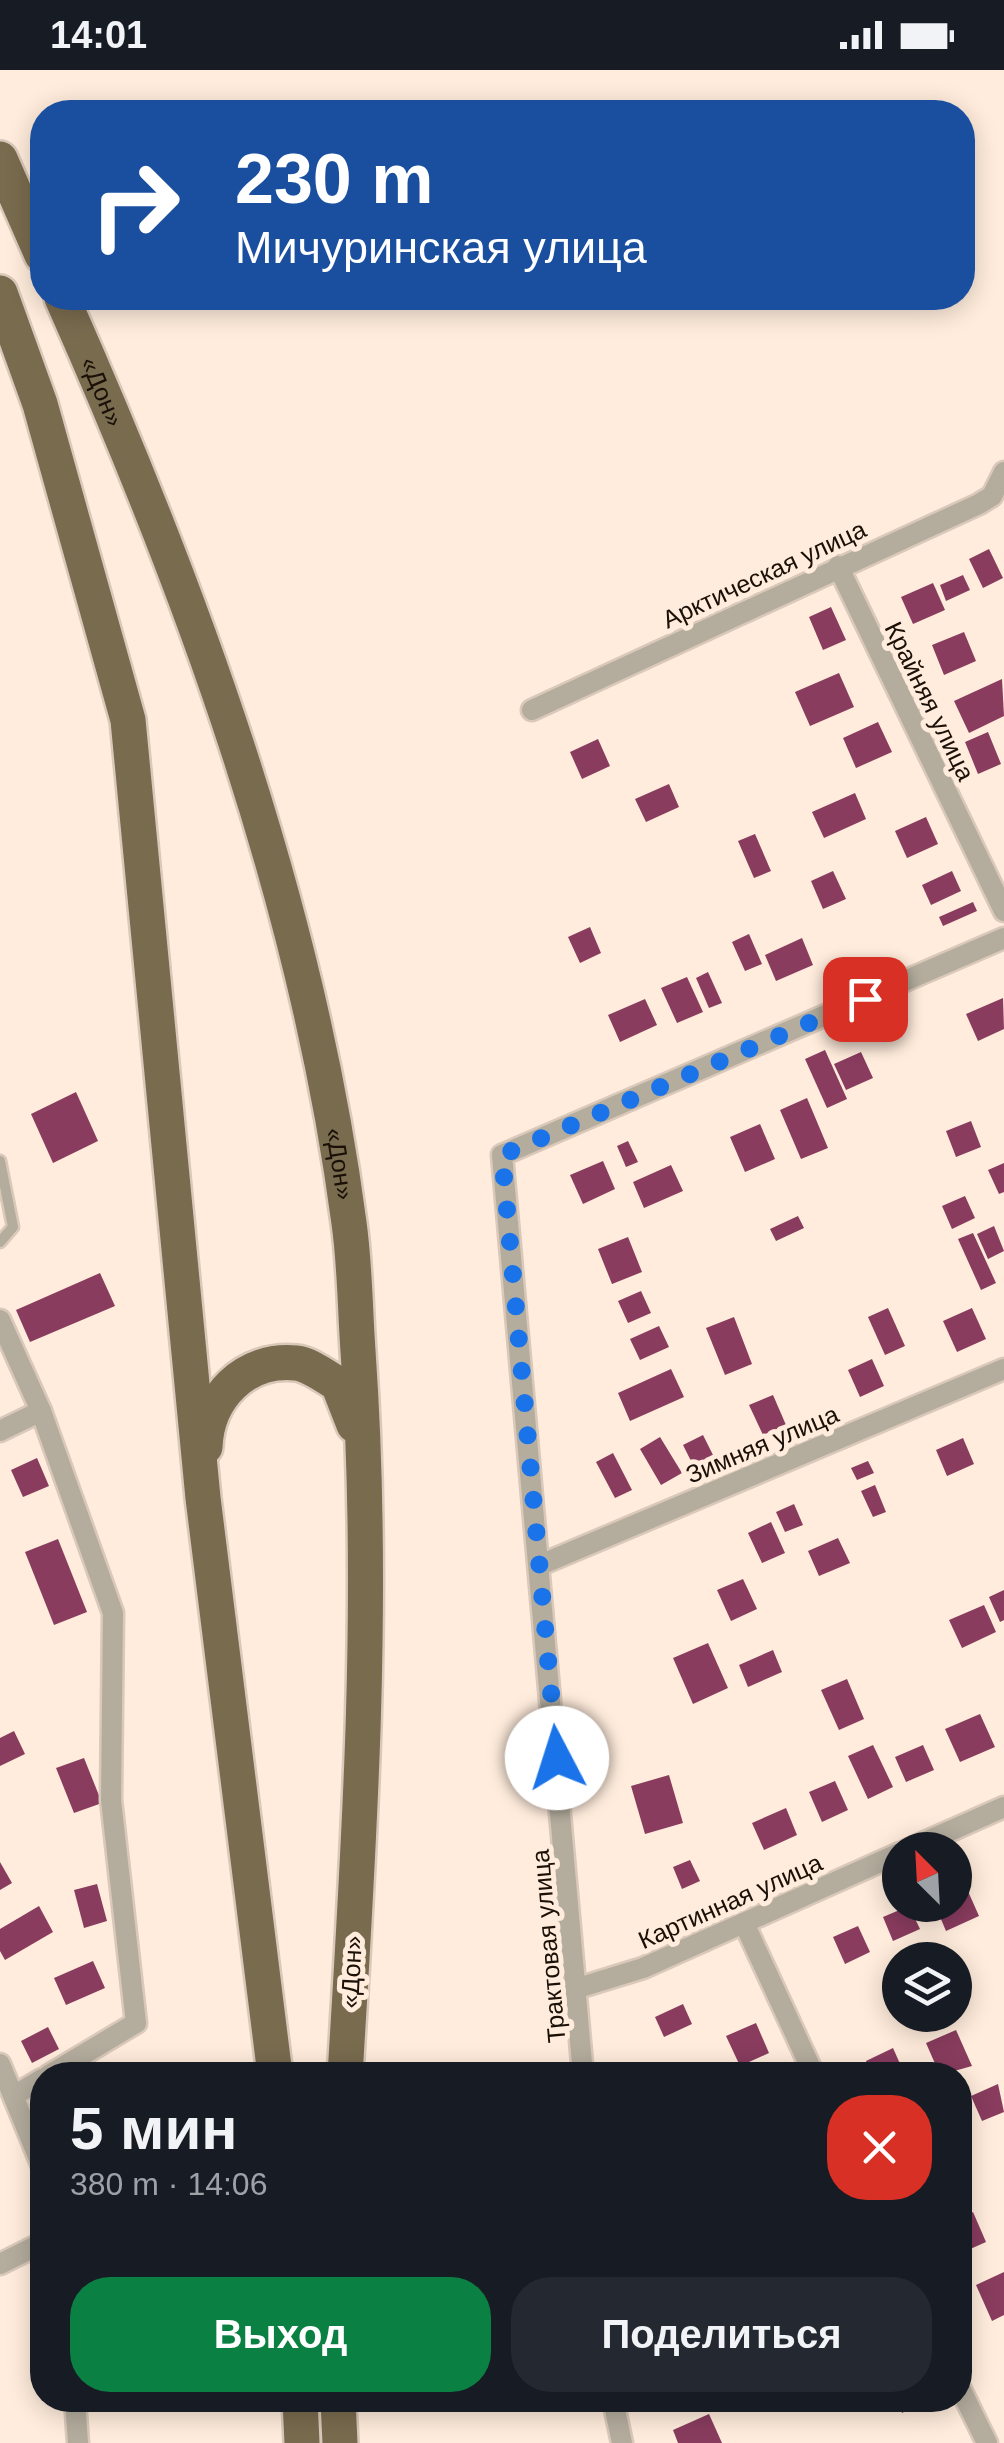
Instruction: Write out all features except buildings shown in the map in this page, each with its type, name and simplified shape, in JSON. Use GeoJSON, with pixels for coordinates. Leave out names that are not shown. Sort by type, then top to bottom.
{"type":"FeatureCollection","features":[{"type":"Feature","properties":{"kind":"highway"},"geometry":{"type":"LineString","coordinates":[[0,159],[30,227]]}},
{"type":"Feature","properties":{"kind":"highway"},"geometry":{"type":"LineString","coordinates":[[0,293],[40,404],[128,720],[203,1498],[274,2062]]}},
{"type":"Feature","properties":{"kind":"highway","name":"«Дон»"},"geometry":{"type":"LineString","coordinates":[[67,310],[216,687],[314,1014],[350,1226],[365,1454],[364,1674],[346,2062]]}},
{"type":"Feature","properties":{"kind":"highway"},"geometry":{"type":"LineString","coordinates":[[203,1498],[206,1429],[223,1392],[252,1367],[298,1363],[338,1384],[365,1454]]}},
{"type":"Feature","properties":{"kind":"highway"},"geometry":{"type":"LineString","coordinates":[[301,2412],[302,2443]]}},
{"type":"Feature","properties":{"kind":"highway"},"geometry":{"type":"LineString","coordinates":[[339,2412],[340,2443]]}},
{"type":"Feature","properties":{"kind":"street","name":"Арктическая улица"},"geometry":{"type":"LineString","coordinates":[[532,710],[979,504],[992,496],[1004,472]]}},
{"type":"Feature","properties":{"kind":"street","name":"Крайняя улица"},"geometry":{"type":"LineString","coordinates":[[838,566],[1004,911]]}},
{"type":"Feature","properties":{"kind":"street","name":"Трактовая улица"},"geometry":{"type":"LineString","coordinates":[[582,2062],[502,1155],[1004,938]]}},
{"type":"Feature","properties":{"kind":"street"},"geometry":{"type":"LineString","coordinates":[[0,1320],[41,1411],[114,1612],[111,1800],[137,2003],[136,2023],[71,2062]]}},
{"type":"Feature","properties":{"kind":"street","name":"Зимняя улица"},"geometry":{"type":"LineString","coordinates":[[540,1565],[1004,1369]]}},
{"type":"Feature","properties":{"kind":"street"},"geometry":{"type":"LineString","coordinates":[[0,1430],[41,1411]]}},
{"type":"Feature","properties":{"kind":"street"},"geometry":{"type":"LineString","coordinates":[[948,1832],[1004,1807]]}},
{"type":"Feature","properties":{"kind":"street","name":"Картинная улица"},"geometry":{"type":"LineString","coordinates":[[578,1988],[643,1968],[882,1861]]}},
{"type":"Feature","properties":{"kind":"street"},"geometry":{"type":"LineString","coordinates":[[744,1923],[808,2062]]}},
{"type":"Feature","properties":{"kind":"street"},"geometry":{"type":"LineString","coordinates":[[0,2064],[30,2134]]}},
{"type":"Feature","properties":{"kind":"street"},"geometry":{"type":"LineString","coordinates":[[15,2095],[30,2086]]}},
{"type":"Feature","properties":{"kind":"street"},"geometry":{"type":"LineString","coordinates":[[0,2264],[30,2249]]}},
{"type":"Feature","properties":{"kind":"street"},"geometry":{"type":"LineString","coordinates":[[76,2412],[78,2443]]}},
{"type":"Feature","properties":{"kind":"street"},"geometry":{"type":"LineString","coordinates":[[616,2412],[622,2443]]}},
{"type":"Feature","properties":{"kind":"street"},"geometry":{"type":"LineString","coordinates":[[972,2412],[987,2443]]}},
{"type":"Feature","properties":{"kind":"lane"},"geometry":{"type":"LineString","coordinates":[[0,1161],[13,1227],[0,1242]]}},
{"type":"Feature","properties":{"kind":"route"},"geometry":{"type":"LineString","coordinates":[[557,1758],[502,1155],[865,999]]}}]}
